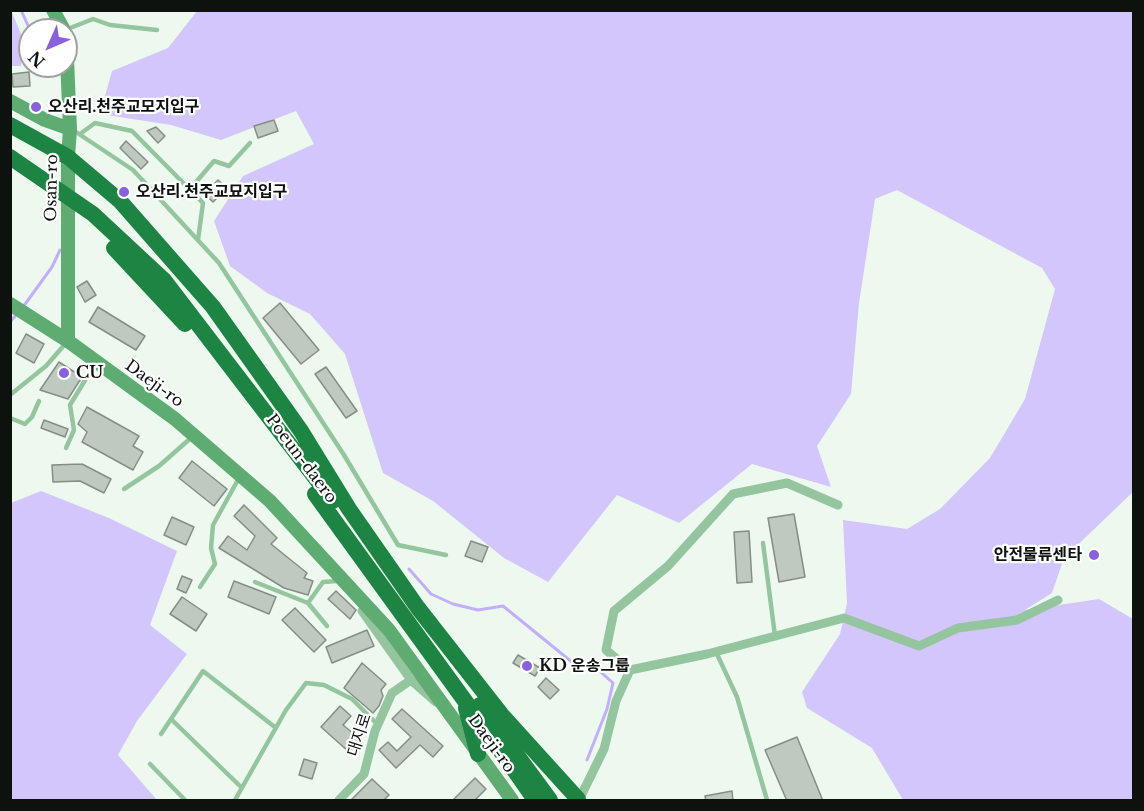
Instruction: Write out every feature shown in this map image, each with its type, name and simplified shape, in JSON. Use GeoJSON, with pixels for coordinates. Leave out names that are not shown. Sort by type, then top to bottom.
{"type":"FeatureCollection","features":[{"type":"Feature","properties":{"kind":"highway"},"geometry":{"type":"LineString","coordinates":[[10,125],[68,157],[120,201],[213,307],[301,431],[349,508],[418,608],[501,714],[579,800]]}},
{"type":"Feature","properties":{"kind":"highway","name":"Poeun-daero"},"geometry":{"type":"LineString","coordinates":[[10,157],[90,218],[164,280],[360,539],[550,801]]}},
{"type":"Feature","properties":{"kind":"highway","name":"Poeun-daero"},"geometry":{"type":"LineString","coordinates":[[10,167],[46,185]]}},
{"type":"Feature","properties":{"kind":"highway","name":"Poeun-daero"},"geometry":{"type":"LineString","coordinates":[[90,218],[212,356],[535,801]]}},
{"type":"Feature","properties":{"kind":"highway"},"geometry":{"type":"LineString","coordinates":[[349,508],[360,539]]}},
{"type":"Feature","properties":{"kind":"highway"},"geometry":{"type":"LineString","coordinates":[[401,596],[418,608]]}},
{"type":"Feature","properties":{"kind":"highway"},"geometry":{"type":"LineString","coordinates":[[464,702],[478,754]]}},
{"type":"Feature","properties":{"kind":"main road","name":"Osan-ro"},"geometry":{"type":"LineString","coordinates":[[68,341],[68,157],[75,131],[70,78]]}},
{"type":"Feature","properties":{"kind":"main road"},"geometry":{"type":"LineString","coordinates":[[10,101],[45,120],[75,131]]}},
{"type":"Feature","properties":{"kind":"main road","name":"Daeji-ro"},"geometry":{"type":"LineString","coordinates":[[17,308],[68,341],[194,436],[270,501],[389,630],[513,801]]}},
{"type":"Feature","properties":{"kind":"street"},"geometry":{"type":"LineString","coordinates":[[630,670],[606,650],[614,611],[668,566],[733,494],[787,483],[838,505]]}},
{"type":"Feature","properties":{"kind":"street","name":"Daeji-ro"},"geometry":{"type":"LineString","coordinates":[[270,501],[375,625],[411,680],[443,706]]}},
{"type":"Feature","properties":{"kind":"street"},"geometry":{"type":"LineString","coordinates":[[630,670],[716,652],[844,618],[919,646],[958,628],[1017,620],[1058,600]]}},
{"type":"Feature","properties":{"kind":"street"},"geometry":{"type":"LineString","coordinates":[[579,800],[604,750],[616,701],[630,670]]}},
{"type":"Feature","properties":{"kind":"street","name":"대지로"},"geometry":{"type":"LineString","coordinates":[[339,801],[364,774],[378,724],[392,693],[411,680]]}},
{"type":"Feature","properties":{"kind":"lane"},"geometry":{"type":"LineString","coordinates":[[78,24],[93,18],[110,25],[157,30]]}},
{"type":"Feature","properties":{"kind":"lane"},"geometry":{"type":"LineString","coordinates":[[75,131],[95,123],[132,131],[203,203],[198,240]]}},
{"type":"Feature","properties":{"kind":"lane"},"geometry":{"type":"LineString","coordinates":[[75,131],[132,170],[219,263],[351,465],[398,545],[446,555]]}},
{"type":"Feature","properties":{"kind":"lane"},"geometry":{"type":"LineString","coordinates":[[190,189],[213,161],[229,166],[250,143]]}},
{"type":"Feature","properties":{"kind":"lane"},"geometry":{"type":"LineString","coordinates":[[10,395],[46,366],[68,341]]}},
{"type":"Feature","properties":{"kind":"lane"},"geometry":{"type":"LineString","coordinates":[[66,448],[74,430],[70,405],[96,362]]}},
{"type":"Feature","properties":{"kind":"lane"},"geometry":{"type":"LineString","coordinates":[[10,418],[25,424],[32,417],[39,401]]}},
{"type":"Feature","properties":{"kind":"lane"},"geometry":{"type":"LineString","coordinates":[[124,489],[159,466],[194,436]]}},
{"type":"Feature","properties":{"kind":"lane"},"geometry":{"type":"LineString","coordinates":[[200,587],[214,564],[211,548],[213,525],[240,475]]}},
{"type":"Feature","properties":{"kind":"lane"},"geometry":{"type":"LineString","coordinates":[[763,543],[775,636]]}},
{"type":"Feature","properties":{"kind":"lane"},"geometry":{"type":"LineString","coordinates":[[308,603],[323,582],[337,580]]}},
{"type":"Feature","properties":{"kind":"lane"},"geometry":{"type":"LineString","coordinates":[[255,582],[308,603],[327,626]]}},
{"type":"Feature","properties":{"kind":"lane"},"geometry":{"type":"LineString","coordinates":[[716,652],[736,697],[767,801]]}},
{"type":"Feature","properties":{"kind":"lane"},"geometry":{"type":"LineString","coordinates":[[161,734],[203,671],[276,728]]}},
{"type":"Feature","properties":{"kind":"lane"},"geometry":{"type":"LineString","coordinates":[[235,801],[276,728],[306,683],[324,685],[352,699],[378,724]]}},
{"type":"Feature","properties":{"kind":"lane"},"geometry":{"type":"LineString","coordinates":[[171,719],[242,788]]}},
{"type":"Feature","properties":{"kind":"lane"},"geometry":{"type":"LineString","coordinates":[[150,764],[185,801]]}},
{"type":"Feature","properties":{"kind":"shaded area"},"geometry":{"type":"Polygon","coordinates":[[[11,10],[18,27],[18,66],[11,66],[11,10]]]}},
{"type":"Feature","properties":{"kind":"shaded area"},"geometry":{"type":"Polygon","coordinates":[[[197,11],[1133,11],[1133,492],[1064,558],[1052,593],[1025,610],[1099,599],[1133,619],[1133,800],[903,800],[872,748],[807,708],[802,692],[840,634],[847,603],[843,520],[907,529],[940,509],[990,458],[1025,399],[1055,289],[1042,268],[897,190],[875,199],[859,303],[851,394],[817,446],[831,487],[752,464],[679,523],[617,495],[548,582],[504,558],[433,501],[383,473],[345,354],[310,314],[267,293],[230,266],[214,221],[243,176],[314,144],[296,111],[221,140],[171,125],[100,114],[112,71],[168,48],[197,11]]]}},
{"type":"Feature","properties":{"kind":"shaded area"},"geometry":{"type":"Polygon","coordinates":[[[41,491],[109,518],[177,551],[150,625],[187,654],[137,721],[118,755],[157,800],[11,800],[11,503],[41,491]]]}},
{"type":"Feature","properties":{"kind":"building"},"geometry":{"type":"Polygon","coordinates":[[[18,73],[18,78],[29,78],[30,86],[13,87],[12,74],[18,73]]]}},
{"type":"Feature","properties":{"kind":"building"},"geometry":{"type":"Polygon","coordinates":[[[274,120],[278,131],[258,138],[254,126],[274,120]]]}},
{"type":"Feature","properties":{"kind":"building"},"geometry":{"type":"Polygon","coordinates":[[[156,127],[165,136],[158,143],[147,131],[156,127]]]}},
{"type":"Feature","properties":{"kind":"building"},"geometry":{"type":"Polygon","coordinates":[[[126,141],[148,162],[141,169],[120,148],[126,141]]]}},
{"type":"Feature","properties":{"kind":"building"},"geometry":{"type":"Polygon","coordinates":[[[218,180],[227,188],[213,202],[204,194],[218,180]]]}},
{"type":"Feature","properties":{"kind":"building"},"geometry":{"type":"Polygon","coordinates":[[[87,281],[96,295],[85,302],[77,287],[87,281]]]}},
{"type":"Feature","properties":{"kind":"building"},"geometry":{"type":"Polygon","coordinates":[[[280,303],[319,350],[301,364],[263,318],[280,303]]]}},
{"type":"Feature","properties":{"kind":"building"},"geometry":{"type":"Polygon","coordinates":[[[98,307],[145,336],[136,350],[89,322],[98,307]]]}},
{"type":"Feature","properties":{"kind":"building"},"geometry":{"type":"Polygon","coordinates":[[[26,334],[44,344],[34,363],[16,353],[26,334]]]}},
{"type":"Feature","properties":{"kind":"building"},"geometry":{"type":"Polygon","coordinates":[[[59,362],[82,377],[68,399],[40,390],[59,362]]]}},
{"type":"Feature","properties":{"kind":"building"},"geometry":{"type":"Polygon","coordinates":[[[326,367],[357,411],[346,418],[315,374],[326,367]]]}},
{"type":"Feature","properties":{"kind":"building"},"geometry":{"type":"Polygon","coordinates":[[[87,407],[139,436],[133,446],[143,452],[133,470],[82,442],[87,432],[78,424],[87,407]]]}},
{"type":"Feature","properties":{"kind":"building"},"geometry":{"type":"Polygon","coordinates":[[[44,420],[68,429],[65,437],[41,428],[44,420]]]}},
{"type":"Feature","properties":{"kind":"building"},"geometry":{"type":"Polygon","coordinates":[[[192,461],[227,489],[214,506],[179,478],[192,461]]]}},
{"type":"Feature","properties":{"kind":"building"},"geometry":{"type":"Polygon","coordinates":[[[82,464],[111,479],[104,493],[80,481],[53,482],[52,465],[82,464]]]}},
{"type":"Feature","properties":{"kind":"building"},"geometry":{"type":"Polygon","coordinates":[[[244,505],[277,538],[271,544],[307,573],[304,578],[313,581],[308,595],[284,588],[219,548],[228,536],[247,550],[255,536],[234,516],[244,505]]]}},
{"type":"Feature","properties":{"kind":"building"},"geometry":{"type":"Polygon","coordinates":[[[794,514],[805,577],[779,582],[768,518],[794,514]]]}},
{"type":"Feature","properties":{"kind":"building"},"geometry":{"type":"Polygon","coordinates":[[[172,517],[194,527],[186,545],[164,535],[172,517]]]}},
{"type":"Feature","properties":{"kind":"building"},"geometry":{"type":"Polygon","coordinates":[[[749,531],[752,582],[737,583],[734,532],[749,531]]]}},
{"type":"Feature","properties":{"kind":"building"},"geometry":{"type":"Polygon","coordinates":[[[471,541],[488,547],[482,562],[465,556],[471,541]]]}},
{"type":"Feature","properties":{"kind":"building"},"geometry":{"type":"Polygon","coordinates":[[[182,576],[192,580],[186,593],[177,589],[182,576]]]}},
{"type":"Feature","properties":{"kind":"building"},"geometry":{"type":"Polygon","coordinates":[[[234,581],[276,597],[269,614],[228,597],[234,581]]]}},
{"type":"Feature","properties":{"kind":"building"},"geometry":{"type":"Polygon","coordinates":[[[336,591],[356,610],[350,619],[328,599],[336,591]]]}},
{"type":"Feature","properties":{"kind":"building"},"geometry":{"type":"Polygon","coordinates":[[[182,597],[207,614],[196,631],[170,614],[182,597]]]}},
{"type":"Feature","properties":{"kind":"building"},"geometry":{"type":"Polygon","coordinates":[[[295,608],[326,640],[314,652],[282,620],[295,608]]]}},
{"type":"Feature","properties":{"kind":"building"},"geometry":{"type":"Polygon","coordinates":[[[367,630],[374,646],[332,663],[326,647],[367,630]]]}},
{"type":"Feature","properties":{"kind":"building","name":"KD 운송그룹"},"geometry":{"type":"Polygon","coordinates":[[[518,655],[540,668],[535,676],[513,663],[518,655]]]}},
{"type":"Feature","properties":{"kind":"building"},"geometry":{"type":"Polygon","coordinates":[[[362,663],[386,684],[381,690],[383,696],[379,706],[373,713],[344,688],[362,663]]]}},
{"type":"Feature","properties":{"kind":"building","name":"KD 운송그룹"},"geometry":{"type":"Polygon","coordinates":[[[546,678],[559,690],[550,699],[538,687],[546,678]]]}},
{"type":"Feature","properties":{"kind":"building"},"geometry":{"type":"Polygon","coordinates":[[[340,706],[351,716],[343,725],[360,739],[349,752],[321,727],[340,706]]]}},
{"type":"Feature","properties":{"kind":"building"},"geometry":{"type":"Polygon","coordinates":[[[402,709],[443,746],[433,757],[420,745],[396,768],[379,750],[388,742],[397,751],[411,737],[392,719],[402,709]]]}},
{"type":"Feature","properties":{"kind":"building"},"geometry":{"type":"Polygon","coordinates":[[[797,737],[823,801],[787,801],[765,750],[797,737]]]}},
{"type":"Feature","properties":{"kind":"building"},"geometry":{"type":"Polygon","coordinates":[[[304,759],[317,763],[312,779],[299,775],[304,759]]]}},
{"type":"Feature","properties":{"kind":"building"},"geometry":{"type":"Polygon","coordinates":[[[475,778],[486,789],[474,801],[452,801],[475,778]]]}},
{"type":"Feature","properties":{"kind":"building"},"geometry":{"type":"Polygon","coordinates":[[[372,779],[389,795],[383,801],[350,801],[372,779]]]}},
{"type":"Feature","properties":{"kind":"building"},"geometry":{"type":"Polygon","coordinates":[[[732,791],[733,801],[706,801],[705,796],[732,791]]]}},
{"type":"Feature","properties":{"kind":"waterway"},"geometry":{"type":"LineString","coordinates":[[21,10],[25,18]]}},
{"type":"Feature","properties":{"kind":"waterway"},"geometry":{"type":"LineString","coordinates":[[23,307],[52,267],[60,250]]}},
{"type":"Feature","properties":{"kind":"waterway"},"geometry":{"type":"LineString","coordinates":[[10,322],[17,314]]}},
{"type":"Feature","properties":{"kind":"waterway"},"geometry":{"type":"LineString","coordinates":[[409,569],[431,594],[453,604],[478,610],[503,606],[578,667],[594,666],[613,683],[607,709],[587,760]]}},
{"type":"Feature","properties":{"kind":"place","name":"오산리.천주교모지입구"},"geometry":{"type":"Point","coordinates":[36,107]}},
{"type":"Feature","properties":{"kind":"place","name":"오산리.천주교묘지입구"},"geometry":{"type":"Point","coordinates":[124,192]}},
{"type":"Feature","properties":{"kind":"place","name":"CU"},"geometry":{"type":"Point","coordinates":[64,373]}},
{"type":"Feature","properties":{"kind":"place","name":"안전물류센타"},"geometry":{"type":"Point","coordinates":[1094,555]}},
{"type":"Feature","properties":{"kind":"place","name":"KD 운송그룹"},"geometry":{"type":"Point","coordinates":[527,666]}}]}
